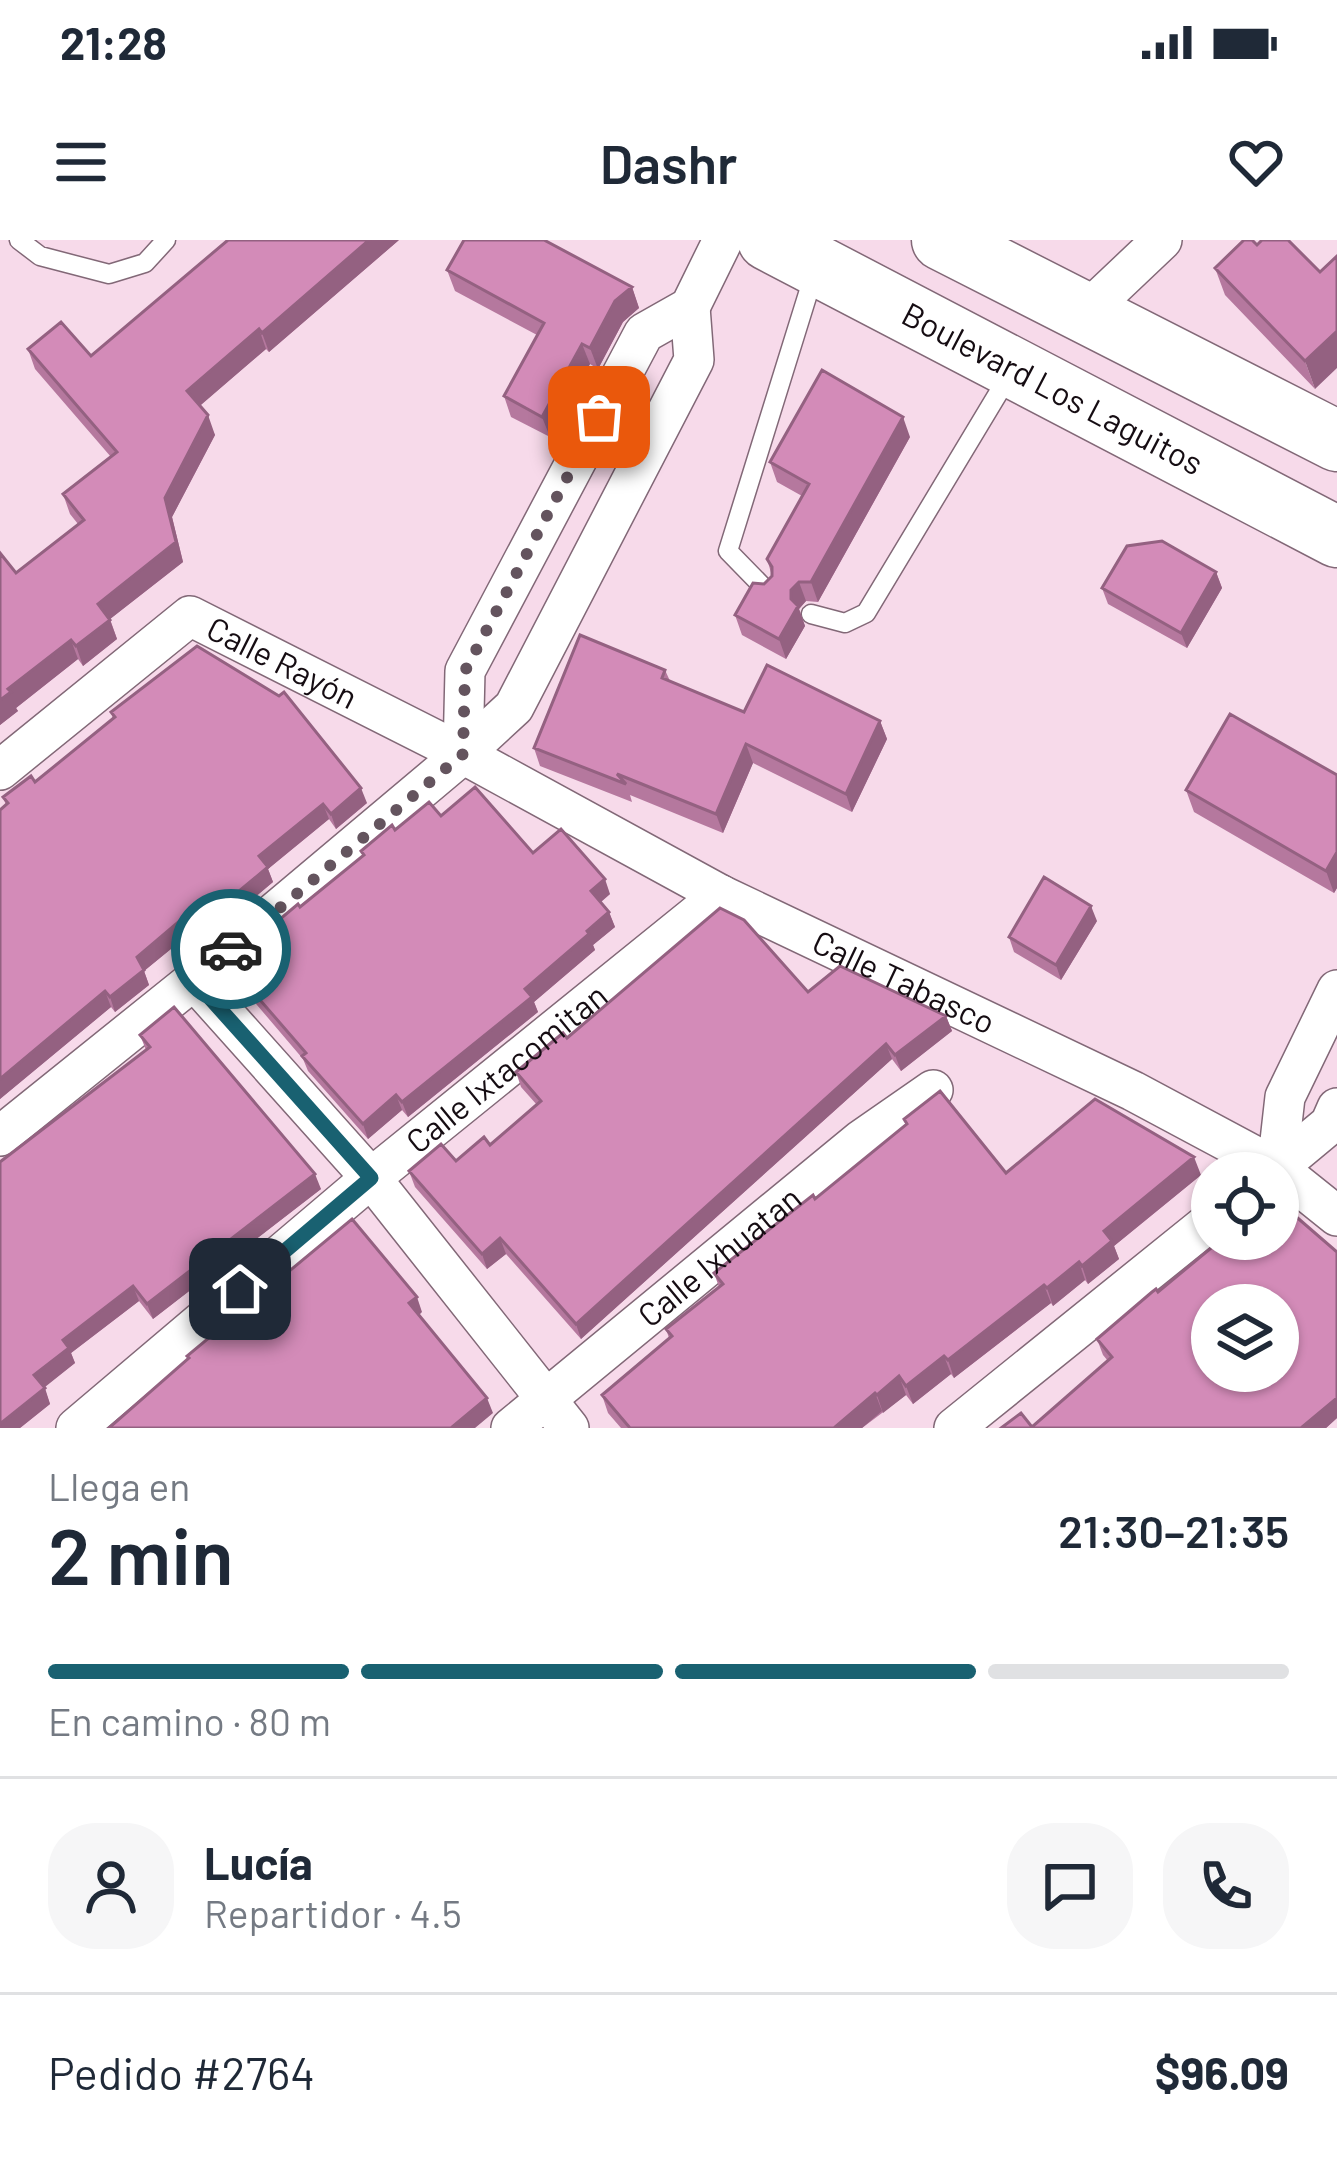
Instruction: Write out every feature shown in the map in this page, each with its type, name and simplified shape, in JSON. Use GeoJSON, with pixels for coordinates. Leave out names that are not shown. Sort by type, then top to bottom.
{"type":"FeatureCollection","features":[{"type":"Feature","properties":{"kind":"main road"},"geometry":{"type":"LineString","coordinates":[[942,240],[1337,442]]}},
{"type":"Feature","properties":{"kind":"main road","name":"Boulevard Los Laguitos"},"geometry":{"type":"LineString","coordinates":[[803,249],[1013,368],[1337,537]]}},
{"type":"Feature","properties":{"kind":"street"},"geometry":{"type":"LineString","coordinates":[[0,1136],[194,980],[514,707],[694,360],[690,307],[723,240]]}},
{"type":"Feature","properties":{"kind":"street"},"geometry":{"type":"LineString","coordinates":[[1085,314],[1162,240]]}},
{"type":"Feature","properties":{"kind":"street"},"geometry":{"type":"LineString","coordinates":[[463,754],[465,671],[644,333],[690,307]]}},
{"type":"Feature","properties":{"kind":"street","name":"Calle Rayón"},"geometry":{"type":"LineString","coordinates":[[0,770],[190,616],[463,754]]}},
{"type":"Feature","properties":{"kind":"street","name":"Calle Tabasco"},"geometry":{"type":"LineString","coordinates":[[463,754],[721,895],[1133,1091],[1242,1152]]}},
{"type":"Feature","properties":{"kind":"street","name":"Calle Ixtacomitan"},"geometry":{"type":"LineString","coordinates":[[76,1428],[371,1178],[721,895]]}},
{"type":"Feature","properties":{"kind":"street"},"geometry":{"type":"LineString","coordinates":[[194,980],[371,1178],[558,1413]]}},
{"type":"Feature","properties":{"kind":"street"},"geometry":{"type":"LineString","coordinates":[[1277,1152],[1285,1097],[1337,990]]}},
{"type":"Feature","properties":{"kind":"street","name":"Calle Ixhuatan"},"geometry":{"type":"LineString","coordinates":[[511,1428],[558,1413],[861,1141],[934,1090]]}},
{"type":"Feature","properties":{"kind":"street"},"geometry":{"type":"LineString","coordinates":[[1296,1152],[1330,1124],[1337,1108]]}},
{"type":"Feature","properties":{"kind":"street","name":"Calle Tabasco"},"geometry":{"type":"LineString","coordinates":[[1299,1188],[1337,1216]]}},
{"type":"Feature","properties":{"kind":"street"},"geometry":{"type":"LineString","coordinates":[[954,1428],[1191,1237]]}},
{"type":"Feature","properties":{"kind":"lane"},"geometry":{"type":"LineString","coordinates":[[19,240],[40,256],[109,274],[145,262],[166,240]]}},
{"type":"Feature","properties":{"kind":"lane"},"geometry":{"type":"LineString","coordinates":[[767,591],[728,551],[803,249]]}},
{"type":"Feature","properties":{"kind":"lane"},"geometry":{"type":"LineString","coordinates":[[811,614],[845,623],[866,613],[1013,368]]}},
{"type":"Feature","properties":{"kind":"building"},"geometry":{"type":"Polygon","coordinates":[[[228,240],[369,240],[187,391],[208,415],[165,498],[176,542],[98,604],[110,620],[76,646],[71,640],[0,700],[0,553],[16,573],[84,520],[63,494],[117,452],[28,349],[61,322],[91,356],[228,240]]]}},
{"type":"Feature","properties":{"kind":"building"},"geometry":{"type":"Polygon","coordinates":[[[464,240],[544,240],[632,287],[615,301],[590,348],[582,344],[542,417],[504,396],[544,323],[447,270],[464,240]]]}},
{"type":"Feature","properties":{"kind":"building"},"geometry":{"type":"Polygon","coordinates":[[[1244,240],[1257,245],[1262,240],[1288,240],[1320,272],[1337,256],[1337,331],[1305,361],[1215,268],[1244,240]]]}},
{"type":"Feature","properties":{"kind":"building"},"geometry":{"type":"Polygon","coordinates":[[[822,370],[903,417],[811,582],[799,582],[791,590],[791,599],[798,606],[779,639],[735,615],[753,583],[764,584],[772,576],[767,559],[809,484],[770,462],[822,370]]]}},
{"type":"Feature","properties":{"kind":"building"},"geometry":{"type":"Polygon","coordinates":[[[1162,541],[1216,572],[1181,633],[1102,588],[1127,546],[1162,541]]]}},
{"type":"Feature","properties":{"kind":"building"},"geometry":{"type":"Polygon","coordinates":[[[580,635],[665,670],[662,678],[744,712],[767,665],[880,721],[846,794],[746,744],[716,814],[617,774],[626,784],[534,748],[580,635]]]}},
{"type":"Feature","properties":{"kind":"building"},"geometry":{"type":"Polygon","coordinates":[[[197,646],[279,696],[284,692],[361,788],[331,814],[323,804],[259,856],[268,867],[197,926],[189,928],[182,919],[137,957],[144,970],[110,997],[105,991],[0,1079],[0,810],[8,803],[3,797],[31,776],[35,782],[115,717],[111,712],[197,646]]]}},
{"type":"Feature","properties":{"kind":"building"},"geometry":{"type":"Polygon","coordinates":[[[1230,714],[1337,775],[1337,852],[1326,871],[1186,790],[1230,714]]]}},
{"type":"Feature","properties":{"kind":"building"},"geometry":{"type":"Polygon","coordinates":[[[475,787],[533,853],[561,829],[605,879],[591,891],[609,912],[525,989],[532,997],[402,1102],[396,1095],[363,1124],[228,963],[364,855],[361,851],[392,825],[395,830],[429,802],[441,816],[475,787]]]}},
{"type":"Feature","properties":{"kind":"building"},"geometry":{"type":"Polygon","coordinates":[[[1044,877],[1091,906],[1056,965],[1009,937],[1044,877]]]}},
{"type":"Feature","properties":{"kind":"building"},"geometry":{"type":"Polygon","coordinates":[[[720,908],[744,920],[808,992],[840,966],[946,1016],[895,1055],[886,1044],[576,1324],[500,1238],[482,1254],[409,1171],[441,1144],[456,1161],[484,1137],[490,1145],[541,1101],[516,1072],[563,1033],[567,1038],[720,908]]]}},
{"type":"Feature","properties":{"kind":"building"},"geometry":{"type":"Polygon","coordinates":[[[174,1007],[315,1174],[147,1304],[133,1286],[63,1340],[69,1348],[34,1375],[45,1388],[0,1424],[0,1162],[150,1047],[140,1035],[174,1007]]]}},
{"type":"Feature","properties":{"kind":"building"},"geometry":{"type":"Polygon","coordinates":[[[940,1091],[1006,1173],[1095,1099],[1191,1159],[1104,1231],[1112,1241],[1082,1266],[1079,1262],[1047,1288],[1044,1285],[948,1360],[944,1356],[906,1386],[899,1376],[834,1428],[630,1428],[602,1395],[672,1336],[666,1329],[723,1284],[714,1273],[813,1195],[815,1199],[907,1124],[904,1119],[940,1091]]]}},
{"type":"Feature","properties":{"kind":"building"},"geometry":{"type":"Polygon","coordinates":[[[352,1219],[417,1297],[409,1303],[487,1398],[451,1428],[109,1428],[187,1356],[352,1219]]]}},
{"type":"Feature","properties":{"kind":"building"},"geometry":{"type":"Polygon","coordinates":[[[1299,1219],[1337,1252],[1337,1398],[1301,1428],[1001,1428],[1021,1413],[1032,1427],[1112,1357],[1097,1339],[1152,1292],[1197,1260],[1299,1260],[1299,1219]]]}},
{"type":"Feature","properties":{"kind":"way so far"},"geometry":{"type":"LineString","coordinates":[[231,949],[463,754],[465,671],[599,417]]}},
{"type":"Feature","properties":{"kind":"route"},"geometry":{"type":"LineString","coordinates":[[231,949],[194,980],[371,1178],[240,1289]]}}]}
